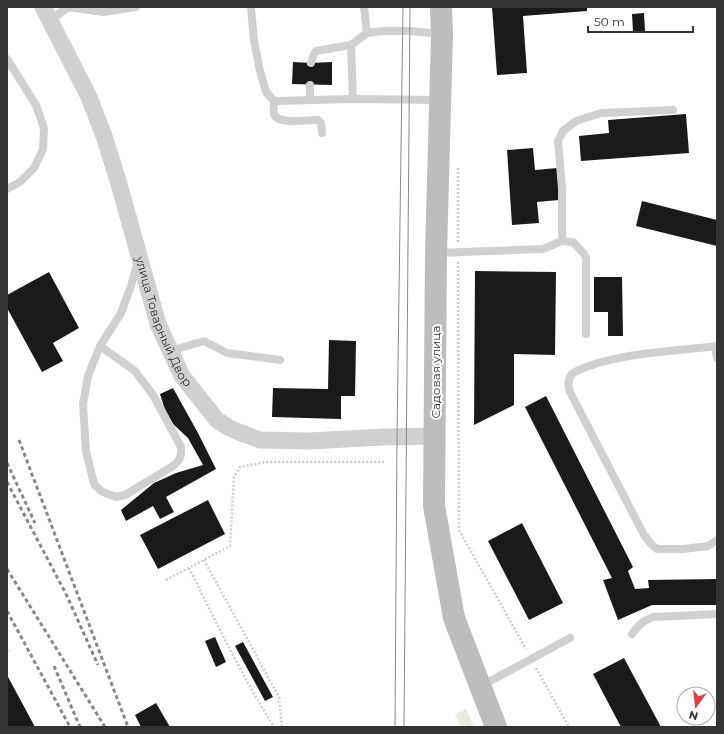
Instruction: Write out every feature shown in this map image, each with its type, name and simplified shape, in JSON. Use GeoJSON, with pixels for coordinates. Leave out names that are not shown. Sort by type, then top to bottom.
{"type":"FeatureCollection","features":[{"type":"Feature","properties":{"kind":"main road","name":"Садовая улица"},"geometry":{"type":"LineString","coordinates":[[441,7],[442,34],[436,253],[436,436],[434,506],[454,618],[496,727]]}},
{"type":"Feature","properties":{"kind":"street","name":"улица Товарный Двор"},"geometry":{"type":"LineString","coordinates":[[47,14],[89,97],[104,136],[120,184],[158,324],[182,376],[217,420],[236,431],[260,440],[310,441],[436,436]]}},
{"type":"Feature","properties":{"kind":"lane"},"geometry":{"type":"LineString","coordinates":[[47,14],[68,7],[103,12],[136,7]]}},
{"type":"Feature","properties":{"kind":"lane"},"geometry":{"type":"LineString","coordinates":[[251,7],[254,41],[260,71],[266,92],[274,101],[274,114],[278,119],[285,121],[318,120],[321,123],[322,133]]}},
{"type":"Feature","properties":{"kind":"lane"},"geometry":{"type":"LineString","coordinates":[[364,7],[367,33]]}},
{"type":"Feature","properties":{"kind":"lane"},"geometry":{"type":"LineString","coordinates":[[311,63],[316,51],[350,45],[367,33],[384,31],[410,31],[442,34]]}},
{"type":"Feature","properties":{"kind":"lane"},"geometry":{"type":"LineString","coordinates":[[350,45],[353,99]]}},
{"type":"Feature","properties":{"kind":"lane"},"geometry":{"type":"LineString","coordinates":[[7,59],[36,105],[44,128],[44,149],[34,168],[20,182],[7,189]]}},
{"type":"Feature","properties":{"kind":"lane"},"geometry":{"type":"LineString","coordinates":[[310,84],[310,100]]}},
{"type":"Feature","properties":{"kind":"lane"},"geometry":{"type":"LineString","coordinates":[[274,101],[353,99],[440,100]]}},
{"type":"Feature","properties":{"kind":"lane"},"geometry":{"type":"LineString","coordinates":[[562,241],[562,188],[558,141],[563,131],[576,121],[601,113],[673,110]]}},
{"type":"Feature","properties":{"kind":"lane"},"geometry":{"type":"LineString","coordinates":[[436,253],[543,249],[562,241],[573,242],[586,258],[586,334]]}},
{"type":"Feature","properties":{"kind":"lane"},"geometry":{"type":"LineString","coordinates":[[100,346],[135,371],[154,395],[182,452],[179,462],[125,495],[116,497],[101,491],[94,484],[86,451],[83,404],[88,376],[100,346],[120,313],[131,286],[136,268],[137,249]]}},
{"type":"Feature","properties":{"kind":"lane"},"geometry":{"type":"LineString","coordinates":[[170,350],[204,341],[227,353],[280,360]]}},
{"type":"Feature","properties":{"kind":"lane"},"geometry":{"type":"LineString","coordinates":[[717,358],[716,346],[633,356],[598,363],[578,370],[571,375],[568,386],[644,535],[651,544],[656,549],[683,549],[708,546],[717,540]]}},
{"type":"Feature","properties":{"kind":"lane"},"geometry":{"type":"LineString","coordinates":[[632,634],[644,620],[653,617],[717,614]]}},
{"type":"Feature","properties":{"kind":"lane"},"geometry":{"type":"LineString","coordinates":[[480,686],[570,638]]}},
{"type":"Feature","properties":{"kind":"path"},"geometry":{"type":"LineString","coordinates":[[458,165],[459,530],[532,659],[568,727]]}},
{"type":"Feature","properties":{"kind":"path"},"geometry":{"type":"LineString","coordinates":[[166,580],[230,546],[234,477],[240,467],[266,462],[384,462]]}},
{"type":"Feature","properties":{"kind":"path"},"geometry":{"type":"LineString","coordinates":[[204,560],[279,697],[282,727]]}},
{"type":"Feature","properties":{"kind":"path"},"geometry":{"type":"LineString","coordinates":[[189,568],[229,647],[274,727]]}},
{"type":"Feature","properties":{"kind":"shaded area"},"geometry":{"type":"Polygon","coordinates":[[[466,709],[474,727],[461,727],[455,714],[466,709]]]}},
{"type":"Feature","properties":{"kind":"building"},"geometry":{"type":"Polygon","coordinates":[[[492,7],[587,7],[587,11],[523,16],[527,73],[497,75],[492,7]]]}},
{"type":"Feature","properties":{"kind":"building"},"geometry":{"type":"Polygon","coordinates":[[[644,13],[645,31],[633,32],[632,14],[644,13]]]}},
{"type":"Feature","properties":{"kind":"building"},"geometry":{"type":"Polygon","coordinates":[[[293,62],[332,62],[332,85],[292,84],[293,62]]]}},
{"type":"Feature","properties":{"kind":"building"},"geometry":{"type":"Polygon","coordinates":[[[686,114],[689,153],[581,161],[579,136],[609,133],[608,120],[686,114]]]}},
{"type":"Feature","properties":{"kind":"building"},"geometry":{"type":"Polygon","coordinates":[[[533,148],[535,170],[557,168],[559,200],[537,202],[539,223],[512,225],[507,150],[533,148]]]}},
{"type":"Feature","properties":{"kind":"building"},"geometry":{"type":"Polygon","coordinates":[[[642,201],[717,220],[717,246],[636,226],[642,201]]]}},
{"type":"Feature","properties":{"kind":"building"},"geometry":{"type":"Polygon","coordinates":[[[475,271],[556,272],[555,355],[514,354],[514,405],[474,425],[475,271]]]}},
{"type":"Feature","properties":{"kind":"building"},"geometry":{"type":"Polygon","coordinates":[[[49,272],[79,328],[53,343],[63,361],[42,372],[7,308],[7,295],[49,272]]]}},
{"type":"Feature","properties":{"kind":"building"},"geometry":{"type":"Polygon","coordinates":[[[594,277],[622,277],[623,336],[608,336],[608,312],[594,312],[594,277]]]}},
{"type":"Feature","properties":{"kind":"building"},"geometry":{"type":"Polygon","coordinates":[[[329,340],[356,341],[355,396],[341,396],[341,419],[272,417],[273,388],[328,389],[329,340]]]}},
{"type":"Feature","properties":{"kind":"building"},"geometry":{"type":"Polygon","coordinates":[[[173,388],[216,469],[166,497],[174,512],[160,519],[153,506],[126,521],[121,510],[154,483],[176,473],[203,465],[188,438],[173,424],[165,410],[160,394],[173,388]]]}},
{"type":"Feature","properties":{"kind":"building"},"geometry":{"type":"Polygon","coordinates":[[[546,396],[633,567],[628,571],[635,589],[649,588],[648,580],[717,579],[717,605],[652,605],[618,620],[603,580],[612,578],[525,407],[546,396]]]}},
{"type":"Feature","properties":{"kind":"building"},"geometry":{"type":"Polygon","coordinates":[[[208,500],[225,534],[158,569],[140,535],[208,500]]]}},
{"type":"Feature","properties":{"kind":"building"},"geometry":{"type":"Polygon","coordinates":[[[522,523],[563,603],[529,620],[488,541],[522,523]]]}},
{"type":"Feature","properties":{"kind":"building"},"geometry":{"type":"Polygon","coordinates":[[[215,637],[226,662],[216,667],[205,641],[215,637]]]}},
{"type":"Feature","properties":{"kind":"building"},"geometry":{"type":"Polygon","coordinates":[[[243,642],[273,697],[265,701],[235,646],[243,642]]]}},
{"type":"Feature","properties":{"kind":"building"},"geometry":{"type":"Polygon","coordinates":[[[624,658],[661,727],[621,727],[593,674],[624,658]]]}},
{"type":"Feature","properties":{"kind":"building"},"geometry":{"type":"Polygon","coordinates":[[[7,675],[35,727],[7,727],[7,675]]]}},
{"type":"Feature","properties":{"kind":"building"},"geometry":{"type":"Polygon","coordinates":[[[156,703],[170,727],[141,727],[135,715],[156,703]]]}},
{"type":"Feature","properties":{"kind":"tram line"},"geometry":{"type":"LineString","coordinates":[[395,727],[397,437],[403,7]]}},
{"type":"Feature","properties":{"kind":"tram line"},"geometry":{"type":"LineString","coordinates":[[404,727],[410,7]]}},
{"type":"Feature","properties":{"kind":"railway"},"geometry":{"type":"LineString","coordinates":[[19,440],[128,727]]}},
{"type":"Feature","properties":{"kind":"railway"},"geometry":{"type":"LineString","coordinates":[[7,463],[35,523]]}},
{"type":"Feature","properties":{"kind":"railway"},"geometry":{"type":"LineString","coordinates":[[7,482],[66,594],[98,665]]}},
{"type":"Feature","properties":{"kind":"railway"},"geometry":{"type":"LineString","coordinates":[[7,569],[105,727]]}},
{"type":"Feature","properties":{"kind":"railway"},"geometry":{"type":"LineString","coordinates":[[7,611],[70,727]]}},
{"type":"Feature","properties":{"kind":"railway"},"geometry":{"type":"LineString","coordinates":[[54,666],[80,727]]}}]}
